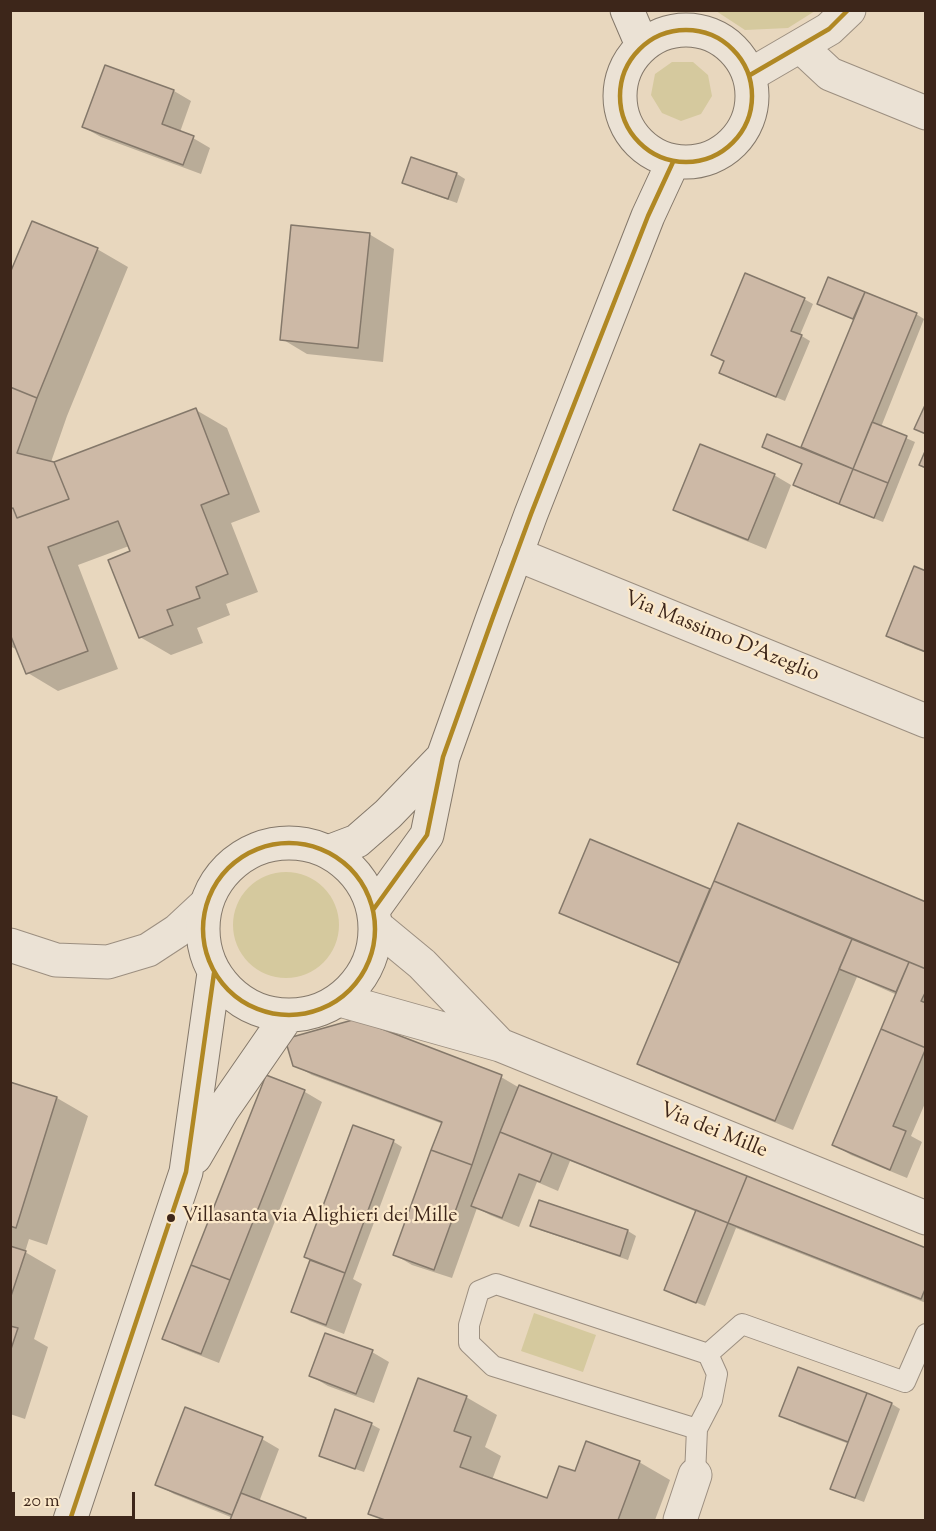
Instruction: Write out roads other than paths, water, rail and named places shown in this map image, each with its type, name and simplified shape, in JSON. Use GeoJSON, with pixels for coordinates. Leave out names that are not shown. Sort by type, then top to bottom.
{"type":"FeatureCollection","features":[{"type":"Feature","properties":{"kind":"street"},"geometry":{"type":"LineString","coordinates":[[627,10],[642,45]]}},
{"type":"Feature","properties":{"kind":"street"},"geometry":{"type":"LineString","coordinates":[[750,75],[829,29],[849,10]]}},
{"type":"Feature","properties":{"kind":"street"},"geometry":{"type":"LineString","coordinates":[[679,30],[707,33],[727,44],[739,55],[750,75],[753,92],[746,126],[732,144],[710,159],[696,162],[673,162],[661,159],[641,146],[630,132],[621,111],[621,82],[627,64],[642,45],[657,36],[679,30]]}},
{"type":"Feature","properties":{"kind":"street"},"geometry":{"type":"LineString","coordinates":[[800,46],[830,74],[926,113]]}},
{"type":"Feature","properties":{"kind":"street"},"geometry":{"type":"LineString","coordinates":[[375,918],[427,835],[443,757],[516,554],[648,216],[673,162]]}},
{"type":"Feature","properties":{"kind":"street","name":"Via Massimo D'Azeglio"},"geometry":{"type":"LineString","coordinates":[[516,554],[926,721]]}},
{"type":"Feature","properties":{"kind":"street"},"geometry":{"type":"LineString","coordinates":[[328,852],[357,842],[388,814],[443,757]]}},
{"type":"Feature","properties":{"kind":"street"},"geometry":{"type":"LineString","coordinates":[[299,843],[328,852],[349,866],[364,886],[375,918],[374,947],[367,967],[355,985],[340,1000],[315,1011],[288,1015],[266,1013],[245,1004],[228,990],[214,973],[205,951],[202,927],[206,904],[219,878],[241,857],[269,845],[299,843]]}},
{"type":"Feature","properties":{"kind":"street"},"geometry":{"type":"LineString","coordinates":[[10,945],[56,960],[108,962],[148,950],[177,931],[206,904]]}},
{"type":"Feature","properties":{"kind":"street","name":"Via dei Mille"},"geometry":{"type":"LineString","coordinates":[[375,918],[500,1045]]}},
{"type":"Feature","properties":{"kind":"street"},"geometry":{"type":"LineString","coordinates":[[70,1521],[186,1172],[214,973]]}},
{"type":"Feature","properties":{"kind":"street","name":"Via dei Mille"},"geometry":{"type":"LineString","coordinates":[[340,1000],[500,1045],[926,1218]]}},
{"type":"Feature","properties":{"kind":"street"},"geometry":{"type":"LineString","coordinates":[[186,1172],[223,1108],[288,1015]]}},
{"type":"Feature","properties":{"kind":"street"},"geometry":{"type":"LineString","coordinates":[[680,1521],[695,1475]]}},
{"type":"Feature","properties":{"kind":"lane"},"geometry":{"type":"LineString","coordinates":[[695,1475],[697,1429],[712,1400],[717,1374],[708,1354],[496,1284],[479,1291],[469,1325],[469,1343],[493,1366],[697,1429]]}},
{"type":"Feature","properties":{"kind":"lane"},"geometry":{"type":"LineString","coordinates":[[708,1354],[742,1324],[905,1382],[926,1334]]}},
{"type":"Feature","properties":{"kind":"place","name":"Villasanta via Alighieri dei Mille"},"geometry":{"type":"Point","coordinates":[171,1218]}}]}
